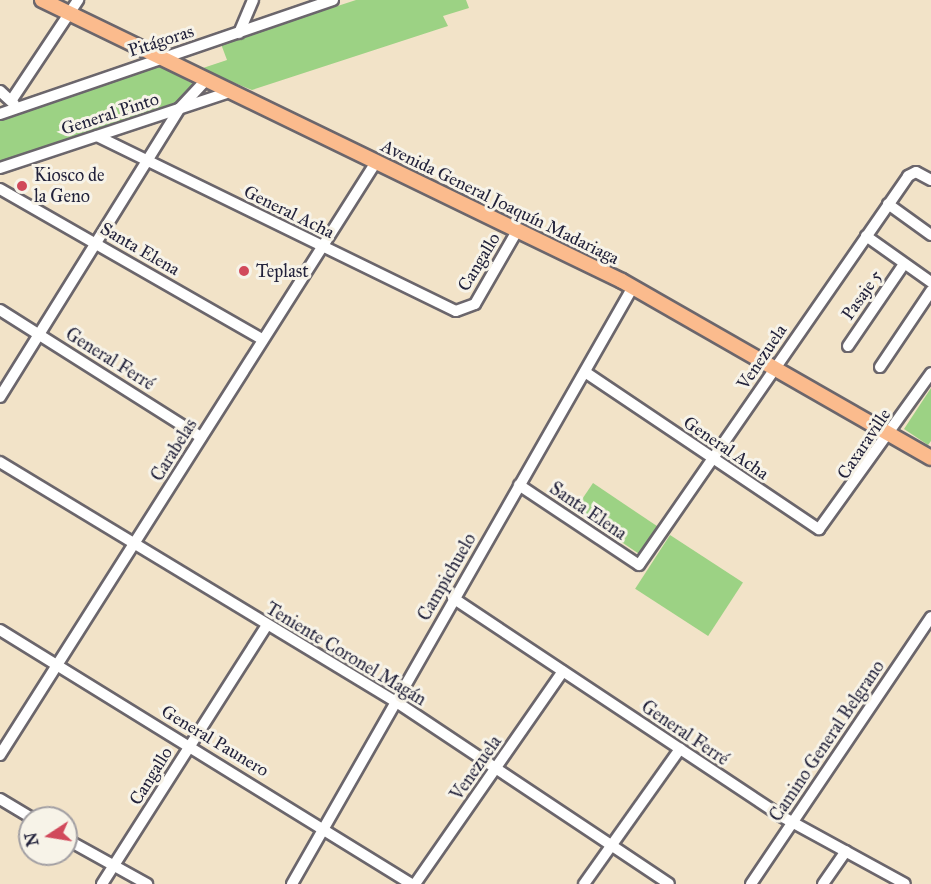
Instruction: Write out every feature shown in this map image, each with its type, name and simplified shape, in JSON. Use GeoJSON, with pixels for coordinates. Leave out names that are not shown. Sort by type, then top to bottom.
{"type":"FeatureCollection","features":[{"type":"Feature","properties":{"kind":"main road","name":"Avenida General Joaquín Madariaga"},"geometry":{"type":"LineString","coordinates":[[42,0],[633,287],[931,458]]}},
{"type":"Feature","properties":{"kind":"street"},"geometry":{"type":"LineString","coordinates":[[0,92],[14,103],[78,0]]}},
{"type":"Feature","properties":{"kind":"street"},"geometry":{"type":"LineString","coordinates":[[239,33],[253,0]]}},
{"type":"Feature","properties":{"kind":"street","name":"Pitágoras"},"geometry":{"type":"LineString","coordinates":[[0,114],[14,103],[239,33],[327,1]]}},
{"type":"Feature","properties":{"kind":"street"},"geometry":{"type":"LineString","coordinates":[[0,398],[180,108],[206,80]]}},
{"type":"Feature","properties":{"kind":"street","name":"General Pinto"},"geometry":{"type":"LineString","coordinates":[[0,168],[230,92]]}},
{"type":"Feature","properties":{"kind":"street","name":"General Acha"},"geometry":{"type":"LineString","coordinates":[[97,136],[456,311],[469,309]]}},
{"type":"Feature","properties":{"kind":"street","name":"Carabelas"},"geometry":{"type":"LineString","coordinates":[[0,755],[376,162]]}},
{"type":"Feature","properties":{"kind":"street","name":"Venezuela"},"geometry":{"type":"LineString","coordinates":[[639,565],[888,204],[916,172],[931,180]]}},
{"type":"Feature","properties":{"kind":"street","name":"Santa Elena"},"geometry":{"type":"LineString","coordinates":[[0,189],[98,243],[262,339]]}},
{"type":"Feature","properties":{"kind":"street"},"geometry":{"type":"LineString","coordinates":[[888,204],[931,235]]}},
{"type":"Feature","properties":{"kind":"street","name":"Cangallo"},"geometry":{"type":"LineString","coordinates":[[469,309],[517,231]]}},
{"type":"Feature","properties":{"kind":"street"},"geometry":{"type":"LineString","coordinates":[[866,236],[931,282]]}},
{"type":"Feature","properties":{"kind":"street","name":"Pasaje 5"},"geometry":{"type":"LineString","coordinates":[[848,346],[904,264]]}},
{"type":"Feature","properties":{"kind":"street","name":"Campichuelo"},"geometry":{"type":"LineString","coordinates":[[292,884],[453,598],[633,287]]}},
{"type":"Feature","properties":{"kind":"street"},"geometry":{"type":"LineString","coordinates":[[880,367],[931,291]]}},
{"type":"Feature","properties":{"kind":"street","name":"General Ferré"},"geometry":{"type":"LineString","coordinates":[[0,310],[201,436]]}},
{"type":"Feature","properties":{"kind":"street","name":"General Acha"},"geometry":{"type":"LineString","coordinates":[[585,372],[819,529]]}},
{"type":"Feature","properties":{"kind":"street","name":"Caxaraville"},"geometry":{"type":"LineString","coordinates":[[819,529],[891,436],[931,373]]}},
{"type":"Feature","properties":{"kind":"street","name":"Teniente Coronel Magán"},"geometry":{"type":"LineString","coordinates":[[0,462],[395,701],[669,884]]}},
{"type":"Feature","properties":{"kind":"street","name":"Santa Elena"},"geometry":{"type":"LineString","coordinates":[[519,485],[639,565]]}},
{"type":"Feature","properties":{"kind":"street","name":"General Ferré"},"geometry":{"type":"LineString","coordinates":[[453,598],[792,822],[906,884]]}},
{"type":"Feature","properties":{"kind":"street","name":"Camino General Belgrano"},"geometry":{"type":"LineString","coordinates":[[751,884],[931,617]]}},
{"type":"Feature","properties":{"kind":"street","name":"Cangallo"},"geometry":{"type":"LineString","coordinates":[[102,884],[267,625]]}},
{"type":"Feature","properties":{"kind":"street","name":"General Paunero"},"geometry":{"type":"LineString","coordinates":[[0,630],[324,827],[413,884]]}},
{"type":"Feature","properties":{"kind":"street","name":"Venezuela"},"geometry":{"type":"LineString","coordinates":[[413,884],[563,671]]}},
{"type":"Feature","properties":{"kind":"street"},"geometry":{"type":"LineString","coordinates":[[584,884],[680,749]]}},
{"type":"Feature","properties":{"kind":"street"},"geometry":{"type":"LineString","coordinates":[[0,799],[18,810]]}},
{"type":"Feature","properties":{"kind":"street"},"geometry":{"type":"LineString","coordinates":[[78,845],[147,884]]}},
{"type":"Feature","properties":{"kind":"street"},"geometry":{"type":"LineString","coordinates":[[823,884],[846,851]]}},
{"type":"Feature","properties":{"kind":"green space"},"geometry":{"type":"Polygon","coordinates":[[[356,0],[466,0],[469,8],[443,16],[448,26],[252,90],[200,69],[227,60],[221,44],[356,0]]]}},
{"type":"Feature","properties":{"kind":"green space"},"geometry":{"type":"Polygon","coordinates":[[[159,64],[193,84],[183,100],[0,161],[0,118],[159,64]]]}},
{"type":"Feature","properties":{"kind":"green space"},"geometry":{"type":"Polygon","coordinates":[[[931,388],[931,441],[928,445],[904,429],[931,388]]]}},
{"type":"Feature","properties":{"kind":"green space"},"geometry":{"type":"Polygon","coordinates":[[[593,483],[658,527],[639,554],[575,510],[593,483]]]}},
{"type":"Feature","properties":{"kind":"green space"},"geometry":{"type":"Polygon","coordinates":[[[670,535],[743,582],[708,636],[635,589],[670,535]]]}},
{"type":"Feature","properties":{"kind":"place","name":"Kiosco de la Geno"},"geometry":{"type":"Point","coordinates":[22,186]}},
{"type":"Feature","properties":{"kind":"place","name":"Teplast"},"geometry":{"type":"Point","coordinates":[244,271]}}]}
